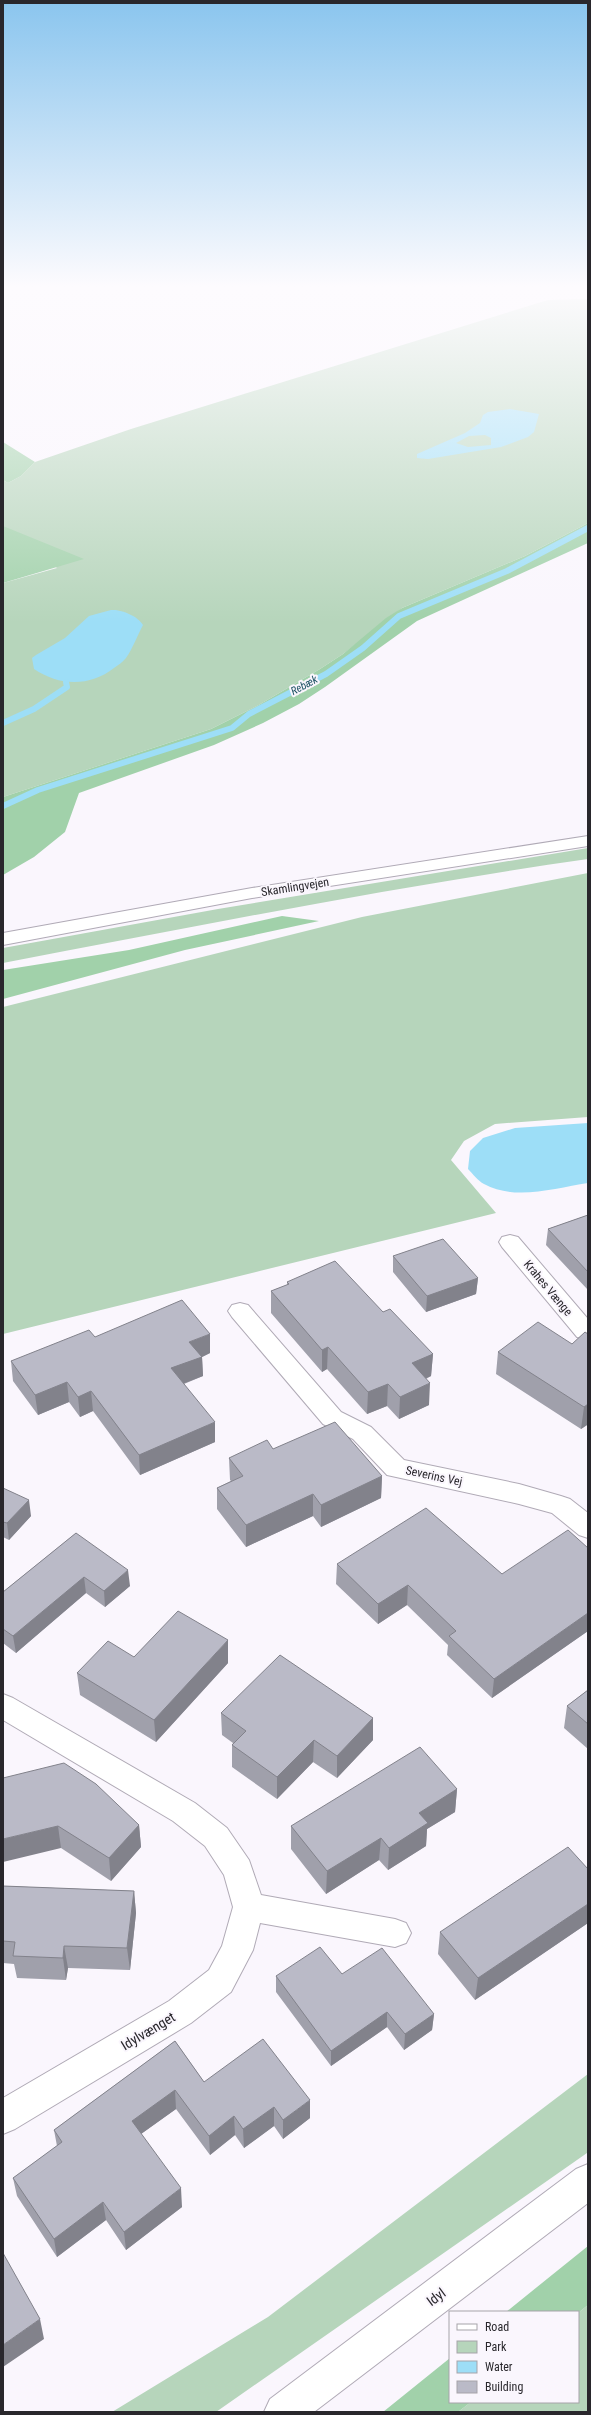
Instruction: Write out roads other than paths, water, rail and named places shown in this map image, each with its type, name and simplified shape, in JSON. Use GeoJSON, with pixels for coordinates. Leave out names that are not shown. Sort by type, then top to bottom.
{"type":"FeatureCollection","features":[{"type":"Feature","properties":{"kind":"street","name":"Skamlingvejen"},"geometry":{"type":"LineString","coordinates":[[3,939],[252,893],[588,841]]}},
{"type":"Feature","properties":{"kind":"street","name":"Krahes Vænge"},"geometry":{"type":"LineString","coordinates":[[510,1242],[585,1331],[588,1332]]}},
{"type":"Feature","properties":{"kind":"street","name":"Severins Vej"},"geometry":{"type":"LineString","coordinates":[[240,1311],[332,1418],[362,1433],[396,1468],[519,1494],[561,1506],[588,1528]]}},
{"type":"Feature","properties":{"kind":"street"},"geometry":{"type":"LineString","coordinates":[[3,1706],[184,1812],[216,1837],[238,1870],[249,1907],[395,1933]]}},
{"type":"Feature","properties":{"kind":"street","name":"Idylvænget"},"geometry":{"type":"LineString","coordinates":[[3,2117],[180,2012],[220,1981],[237,1950],[249,1907]]}},
{"type":"Feature","properties":{"kind":"street","name":"Idyl"},"geometry":{"type":"LineString","coordinates":[[283,2412],[588,2181]]}},
{"type":"Feature","properties":{"kind":"water"},"geometry":{"type":"Polygon","coordinates":[[[510,409],[539,414],[534,432],[528,437],[501,447],[428,459],[417,458],[417,454],[465,433],[480,423],[483,415],[488,412],[510,409]],[[485,435],[469,436],[456,443],[468,447],[491,445],[491,438],[485,435]]]}},
{"type":"Feature","properties":{"kind":"water"},"geometry":{"type":"Polygon","coordinates":[[[111,610],[129,614],[143,625],[133,646],[125,659],[120,663],[95,679],[74,682],[54,679],[34,669],[32,658],[65,638],[89,616],[111,610]]]}},
{"type":"Feature","properties":{"kind":"water"},"geometry":{"type":"Polygon","coordinates":[[[588,1123],[588,1183],[535,1192],[509,1192],[484,1184],[468,1169],[470,1151],[483,1138],[515,1128],[588,1123]]]}},
{"type":"Feature","properties":{"kind":"waterway","name":"Rebæk"},"geometry":{"type":"LineString","coordinates":[[3,806],[38,790],[232,728],[249,714],[326,674],[363,648],[399,616],[507,571],[588,528]]}},
{"type":"Feature","properties":{"kind":"waterway"},"geometry":{"type":"LineString","coordinates":[[3,723],[34,709],[67,687],[66,682]]}}]}
